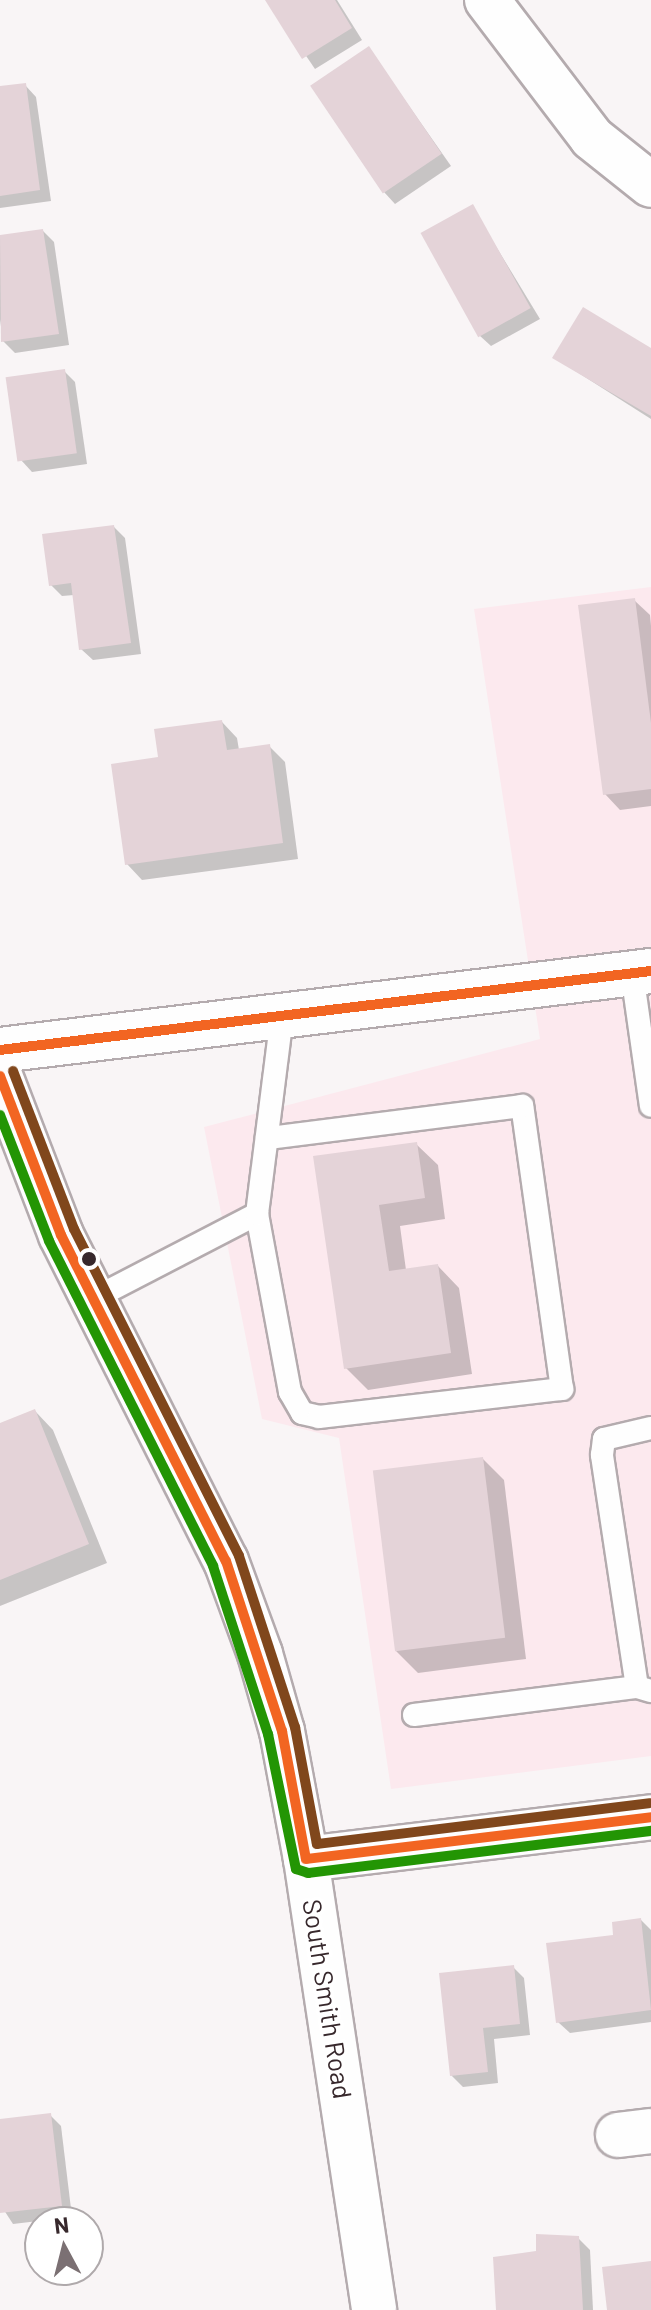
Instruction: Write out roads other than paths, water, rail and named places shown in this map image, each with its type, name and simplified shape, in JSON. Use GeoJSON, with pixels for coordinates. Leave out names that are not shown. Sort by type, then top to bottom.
{"type":"FeatureCollection","features":[{"type":"Feature","properties":{"kind":"main road"},"geometry":{"type":"LineString","coordinates":[[487,0],[592,138],[651,185]]}},
{"type":"Feature","properties":{"kind":"main road"},"geometry":{"type":"LineString","coordinates":[[0,1050],[642,972]]}},
{"type":"Feature","properties":{"kind":"main road","name":"South Smith Road"},"geometry":{"type":"LineString","coordinates":[[0,1076],[61,1235],[226,1561],[282,1731],[306,1859],[374,2310]]}},
{"type":"Feature","properties":{"kind":"main road"},"geometry":{"type":"LineString","coordinates":[[306,1859],[651,1817]]}},
{"type":"Feature","properties":{"kind":"lane"},"geometry":{"type":"LineString","coordinates":[[642,972],[651,1106]]}},
{"type":"Feature","properties":{"kind":"lane"},"geometry":{"type":"LineString","coordinates":[[267,1138],[522,1106],[562,1389],[319,1417],[302,1413],[290,1392],[257,1214],[282,1016]]}},
{"type":"Feature","properties":{"kind":"lane"},"geometry":{"type":"LineString","coordinates":[[93,1299],[257,1214]]}},
{"type":"Feature","properties":{"kind":"lane"},"geometry":{"type":"LineString","coordinates":[[414,1715],[644,1689],[602,1455],[604,1439],[651,1428]]}}]}
